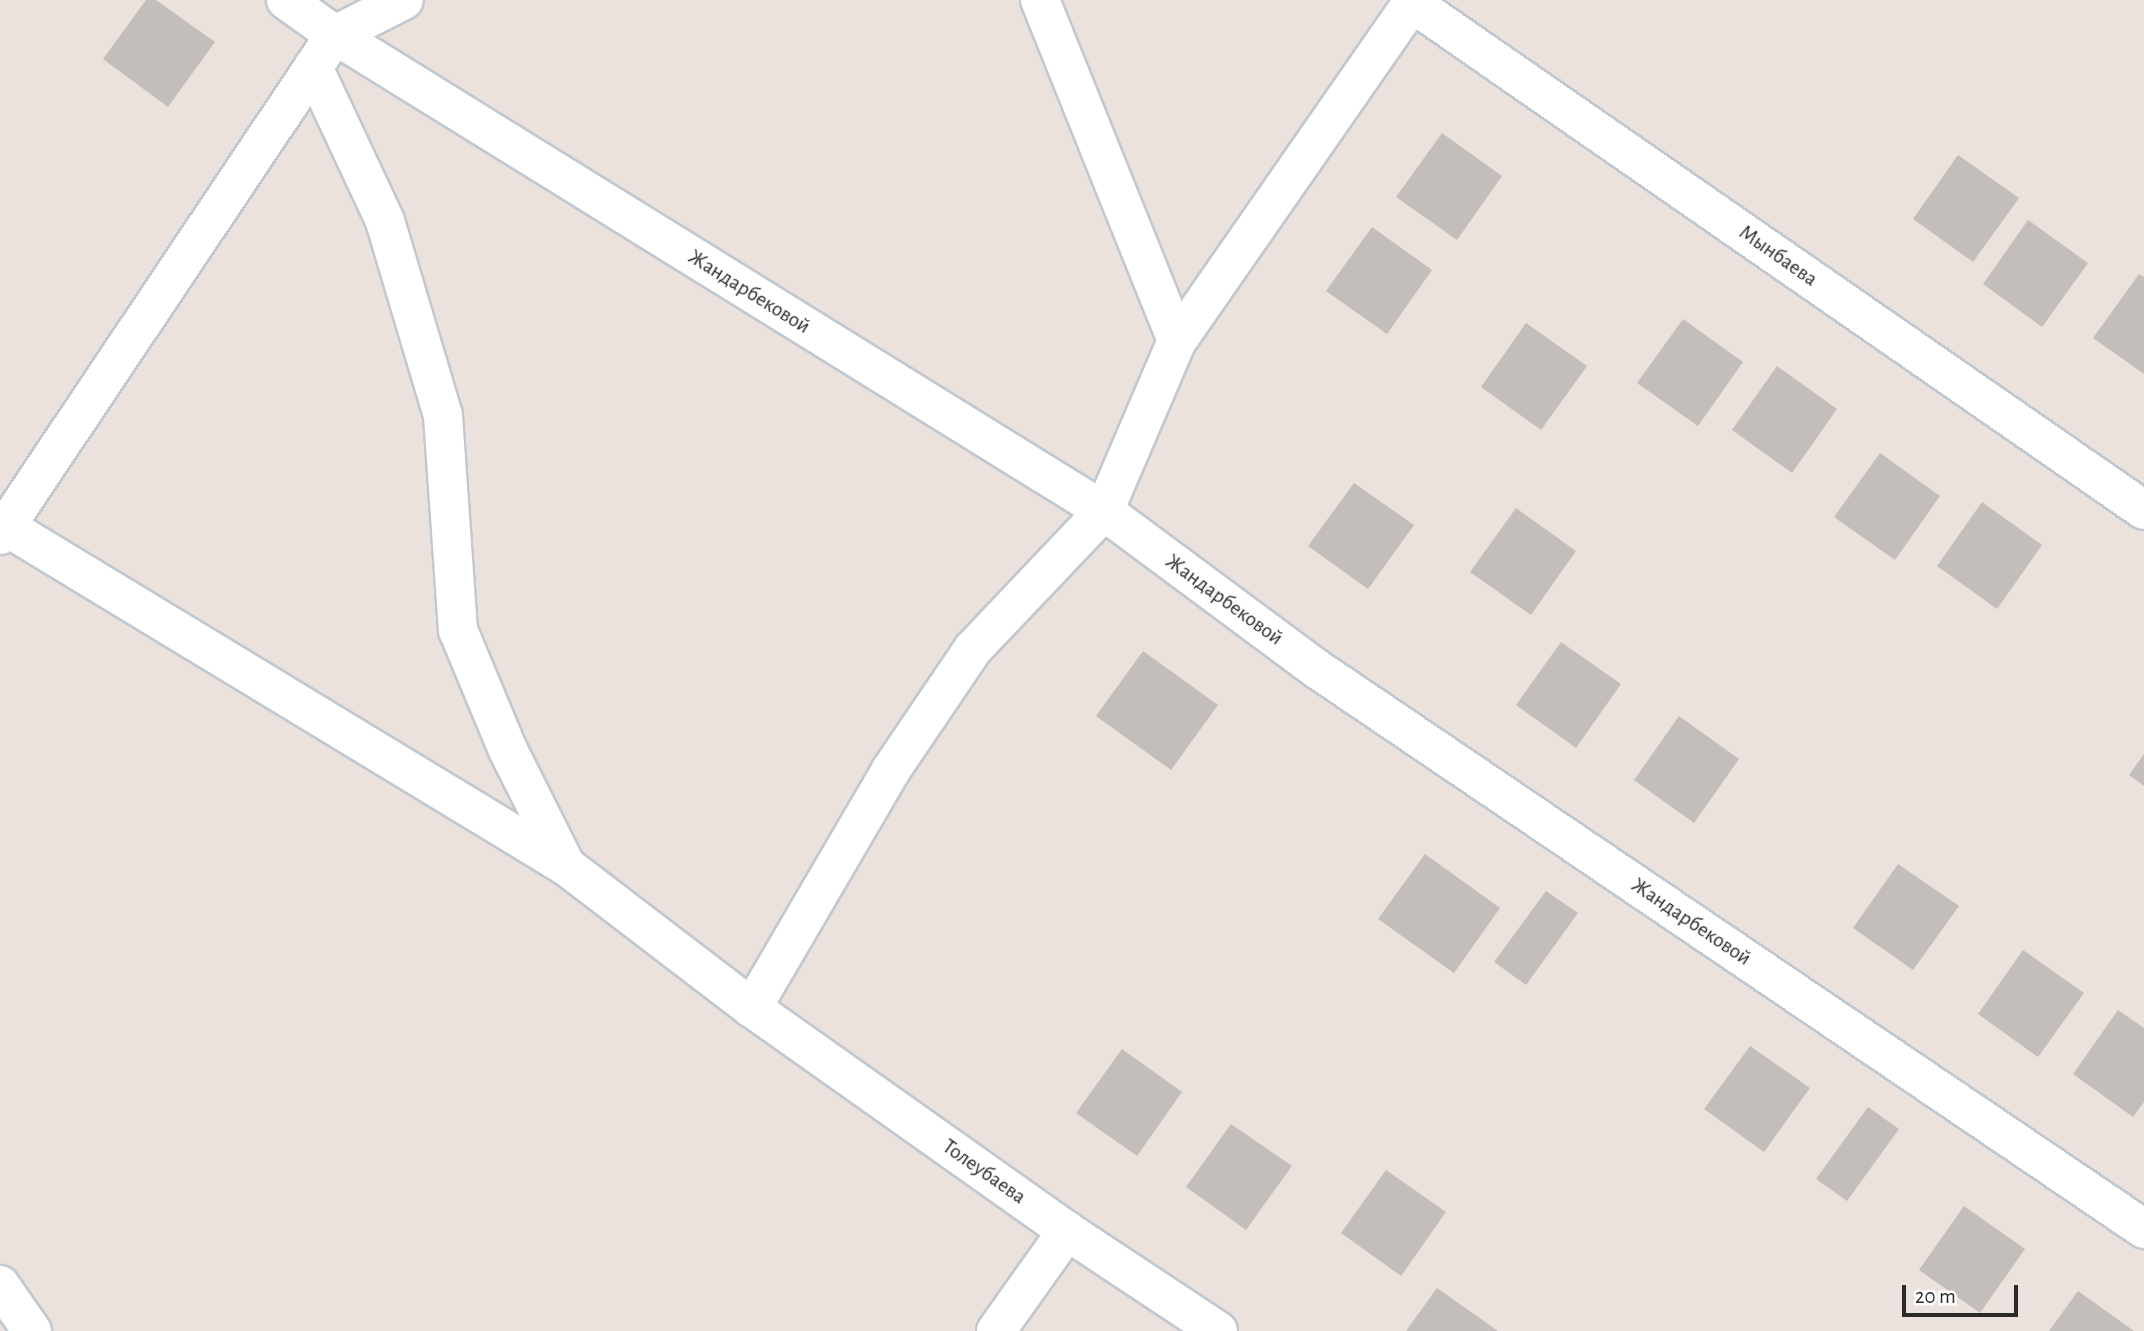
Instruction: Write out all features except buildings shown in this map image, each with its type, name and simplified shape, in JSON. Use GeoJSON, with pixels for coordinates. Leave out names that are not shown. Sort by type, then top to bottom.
{"type":"FeatureCollection","features":[{"type":"Feature","properties":{"kind":"street","name":"Жандарбековой"},"geometry":{"type":"LineString","coordinates":[[286,0],[335,35],[1104,511],[1317,669],[2144,1229]]}},
{"type":"Feature","properties":{"kind":"street"},"geometry":{"type":"LineString","coordinates":[[2,528],[335,35],[404,0]]}},
{"type":"Feature","properties":{"kind":"street"},"geometry":{"type":"LineString","coordinates":[[1040,0],[1177,341]]}},
{"type":"Feature","properties":{"kind":"street"},"geometry":{"type":"LineString","coordinates":[[752,1008],[891,770],[973,649],[1104,511],[1177,341],[1413,1]]}},
{"type":"Feature","properties":{"kind":"street","name":"Мынбаева"},"geometry":{"type":"LineString","coordinates":[[1413,1],[2144,510]]}},
{"type":"Feature","properties":{"kind":"street"},"geometry":{"type":"LineString","coordinates":[[313,67],[385,221],[443,416],[458,630],[507,748],[566,866]]}},
{"type":"Feature","properties":{"kind":"street","name":"Толеубаева"},"geometry":{"type":"LineString","coordinates":[[2,528],[566,866],[752,1008],[1068,1231],[1218,1331]]}},
{"type":"Feature","properties":{"kind":"street"},"geometry":{"type":"LineString","coordinates":[[996,1331],[1068,1231]]}},
{"type":"Feature","properties":{"kind":"street"},"geometry":{"type":"LineString","coordinates":[[0,1285],[32,1331]]}}]}
